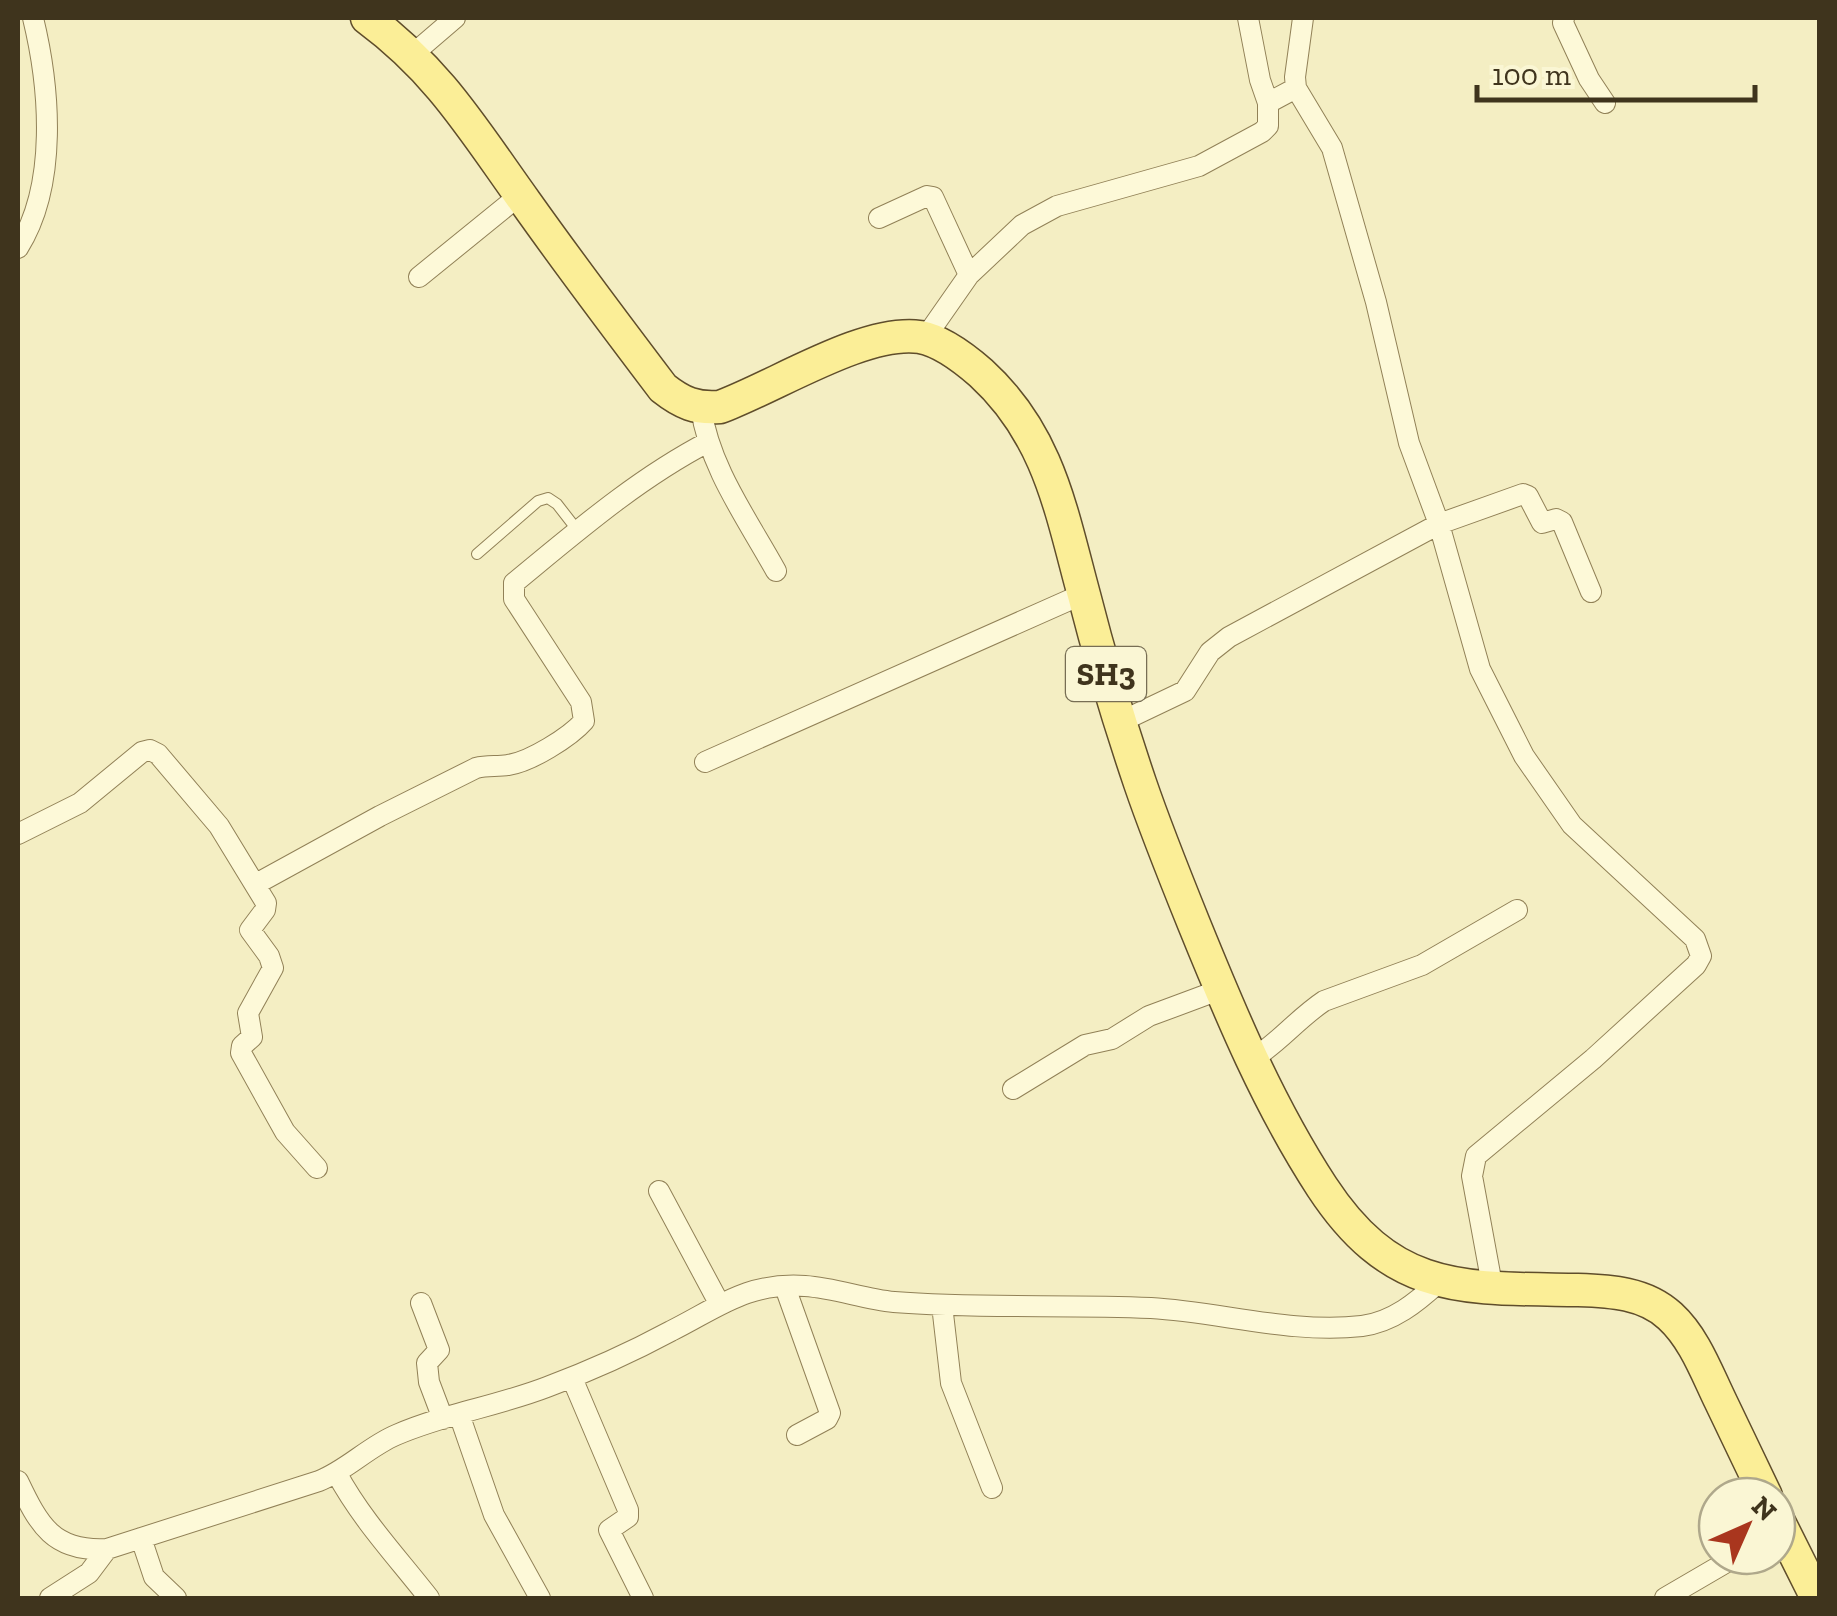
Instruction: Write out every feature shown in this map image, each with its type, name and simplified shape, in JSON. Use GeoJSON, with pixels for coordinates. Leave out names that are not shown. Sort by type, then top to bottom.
{"type":"FeatureCollection","features":[{"type":"Feature","properties":{"kind":"main road"},"geometry":{"type":"LineString","coordinates":[[367,18],[413,54],[469,118],[520,195],[663,388],[680,402],[701,408],[720,407],[874,342],[902,336],[925,338]]}},
{"type":"Feature","properties":{"kind":"main road","name":"SH3"},"geometry":{"type":"LineString","coordinates":[[925,338],[982,374],[1026,427],[1054,480],[1120,722],[1152,817],[1219,990],[1251,1060],[1324,1190],[1374,1248],[1405,1270],[1439,1282],[1493,1290],[1626,1294],[1668,1313],[1699,1356],[1756,1476]]}},
{"type":"Feature","properties":{"kind":"main road"},"geometry":{"type":"LineString","coordinates":[[1797,1561],[1817,1598]]}},
{"type":"Feature","properties":{"kind":"street"},"geometry":{"type":"LineString","coordinates":[[18,248],[36,217],[46,151],[33,18]]}},
{"type":"Feature","properties":{"kind":"street"},"geometry":{"type":"LineString","coordinates":[[413,54],[456,18]]}},
{"type":"Feature","properties":{"kind":"street"},"geometry":{"type":"LineString","coordinates":[[925,338],[969,276],[1008,235],[1038,215],[1057,206],[1199,166],[1262,132],[1268,126],[1268,104],[1248,18]]}},
{"type":"Feature","properties":{"kind":"street"},"geometry":{"type":"LineString","coordinates":[[1303,18],[1294,77],[1296,88],[1332,148],[1376,302],[1409,443],[1439,524],[1480,669],[1524,756],[1572,825],[1694,939],[1701,956],[1696,965],[1592,1059],[1476,1156],[1472,1176],[1493,1290]]}},
{"type":"Feature","properties":{"kind":"street"},"geometry":{"type":"LineString","coordinates":[[1564,18],[1589,79],[1605,104]]}},
{"type":"Feature","properties":{"kind":"street"},"geometry":{"type":"LineString","coordinates":[[1268,104],[1296,88]]}},
{"type":"Feature","properties":{"kind":"street"},"geometry":{"type":"LineString","coordinates":[[419,277],[520,195]]}},
{"type":"Feature","properties":{"kind":"street"},"geometry":{"type":"LineString","coordinates":[[879,218],[933,196],[969,276]]}},
{"type":"Feature","properties":{"kind":"street"},"geometry":{"type":"LineString","coordinates":[[701,408],[708,442],[776,571]]}},
{"type":"Feature","properties":{"kind":"street"},"geometry":{"type":"LineString","coordinates":[[256,884],[476,768],[508,766],[569,737],[585,715],[581,702],[514,598],[514,582],[668,462],[708,442]]}},
{"type":"Feature","properties":{"kind":"street"},"geometry":{"type":"LineString","coordinates":[[1120,722],[1184,692],[1210,652],[1228,637],[1439,524],[1526,494],[1542,523],[1556,519],[1562,522],[1590,592]]}},
{"type":"Feature","properties":{"kind":"street"},"geometry":{"type":"LineString","coordinates":[[705,762],[1083,594]]}},
{"type":"Feature","properties":{"kind":"street"},"geometry":{"type":"LineString","coordinates":[[18,834],[80,802],[142,752],[158,754],[219,826],[266,906],[250,930],[269,956],[272,968],[248,1013],[252,1038],[242,1046],[241,1053],[286,1132],[318,1168]]}},
{"type":"Feature","properties":{"kind":"street"},"geometry":{"type":"LineString","coordinates":[[1251,1060],[1274,1046],[1324,1001],[1422,965],[1516,910]]}},
{"type":"Feature","properties":{"kind":"street"},"geometry":{"type":"LineString","coordinates":[[1013,1089],[1085,1046],[1112,1039],[1149,1016],[1219,990]]}},
{"type":"Feature","properties":{"kind":"street"},"geometry":{"type":"LineString","coordinates":[[659,1192],[719,1302]]}},
{"type":"Feature","properties":{"kind":"street"},"geometry":{"type":"LineString","coordinates":[[18,1482],[49,1534],[87,1550],[107,1549],[337,1474],[384,1441],[572,1378],[674,1330],[719,1302],[785,1286],[805,1286],[890,1302],[1151,1308],[1324,1328],[1387,1319],[1417,1302],[1439,1282]]}},
{"type":"Feature","properties":{"kind":"street"},"geometry":{"type":"LineString","coordinates":[[785,1286],[830,1413],[827,1420],[797,1435]]}},
{"type":"Feature","properties":{"kind":"street"},"geometry":{"type":"LineString","coordinates":[[422,1302],[439,1350],[427,1364],[427,1373],[451,1416],[494,1515],[540,1598]]}},
{"type":"Feature","properties":{"kind":"street"},"geometry":{"type":"LineString","coordinates":[[942,1305],[952,1382],[992,1488]]}},
{"type":"Feature","properties":{"kind":"street"},"geometry":{"type":"LineString","coordinates":[[572,1378],[628,1510],[628,1517],[609,1530],[643,1598]]}},
{"type":"Feature","properties":{"kind":"street"},"geometry":{"type":"LineString","coordinates":[[337,1474],[364,1520],[429,1598]]}},
{"type":"Feature","properties":{"kind":"street"},"geometry":{"type":"LineString","coordinates":[[141,1538],[154,1577],[176,1598]]}},
{"type":"Feature","properties":{"kind":"street"},"geometry":{"type":"LineString","coordinates":[[50,1598],[89,1573],[107,1549]]}},
{"type":"Feature","properties":{"kind":"street"},"geometry":{"type":"LineString","coordinates":[[1664,1598],[1703,1576]]}},
{"type":"Feature","properties":{"kind":"lane"},"geometry":{"type":"LineString","coordinates":[[477,554],[538,502],[548,498],[578,530]]}}]}
